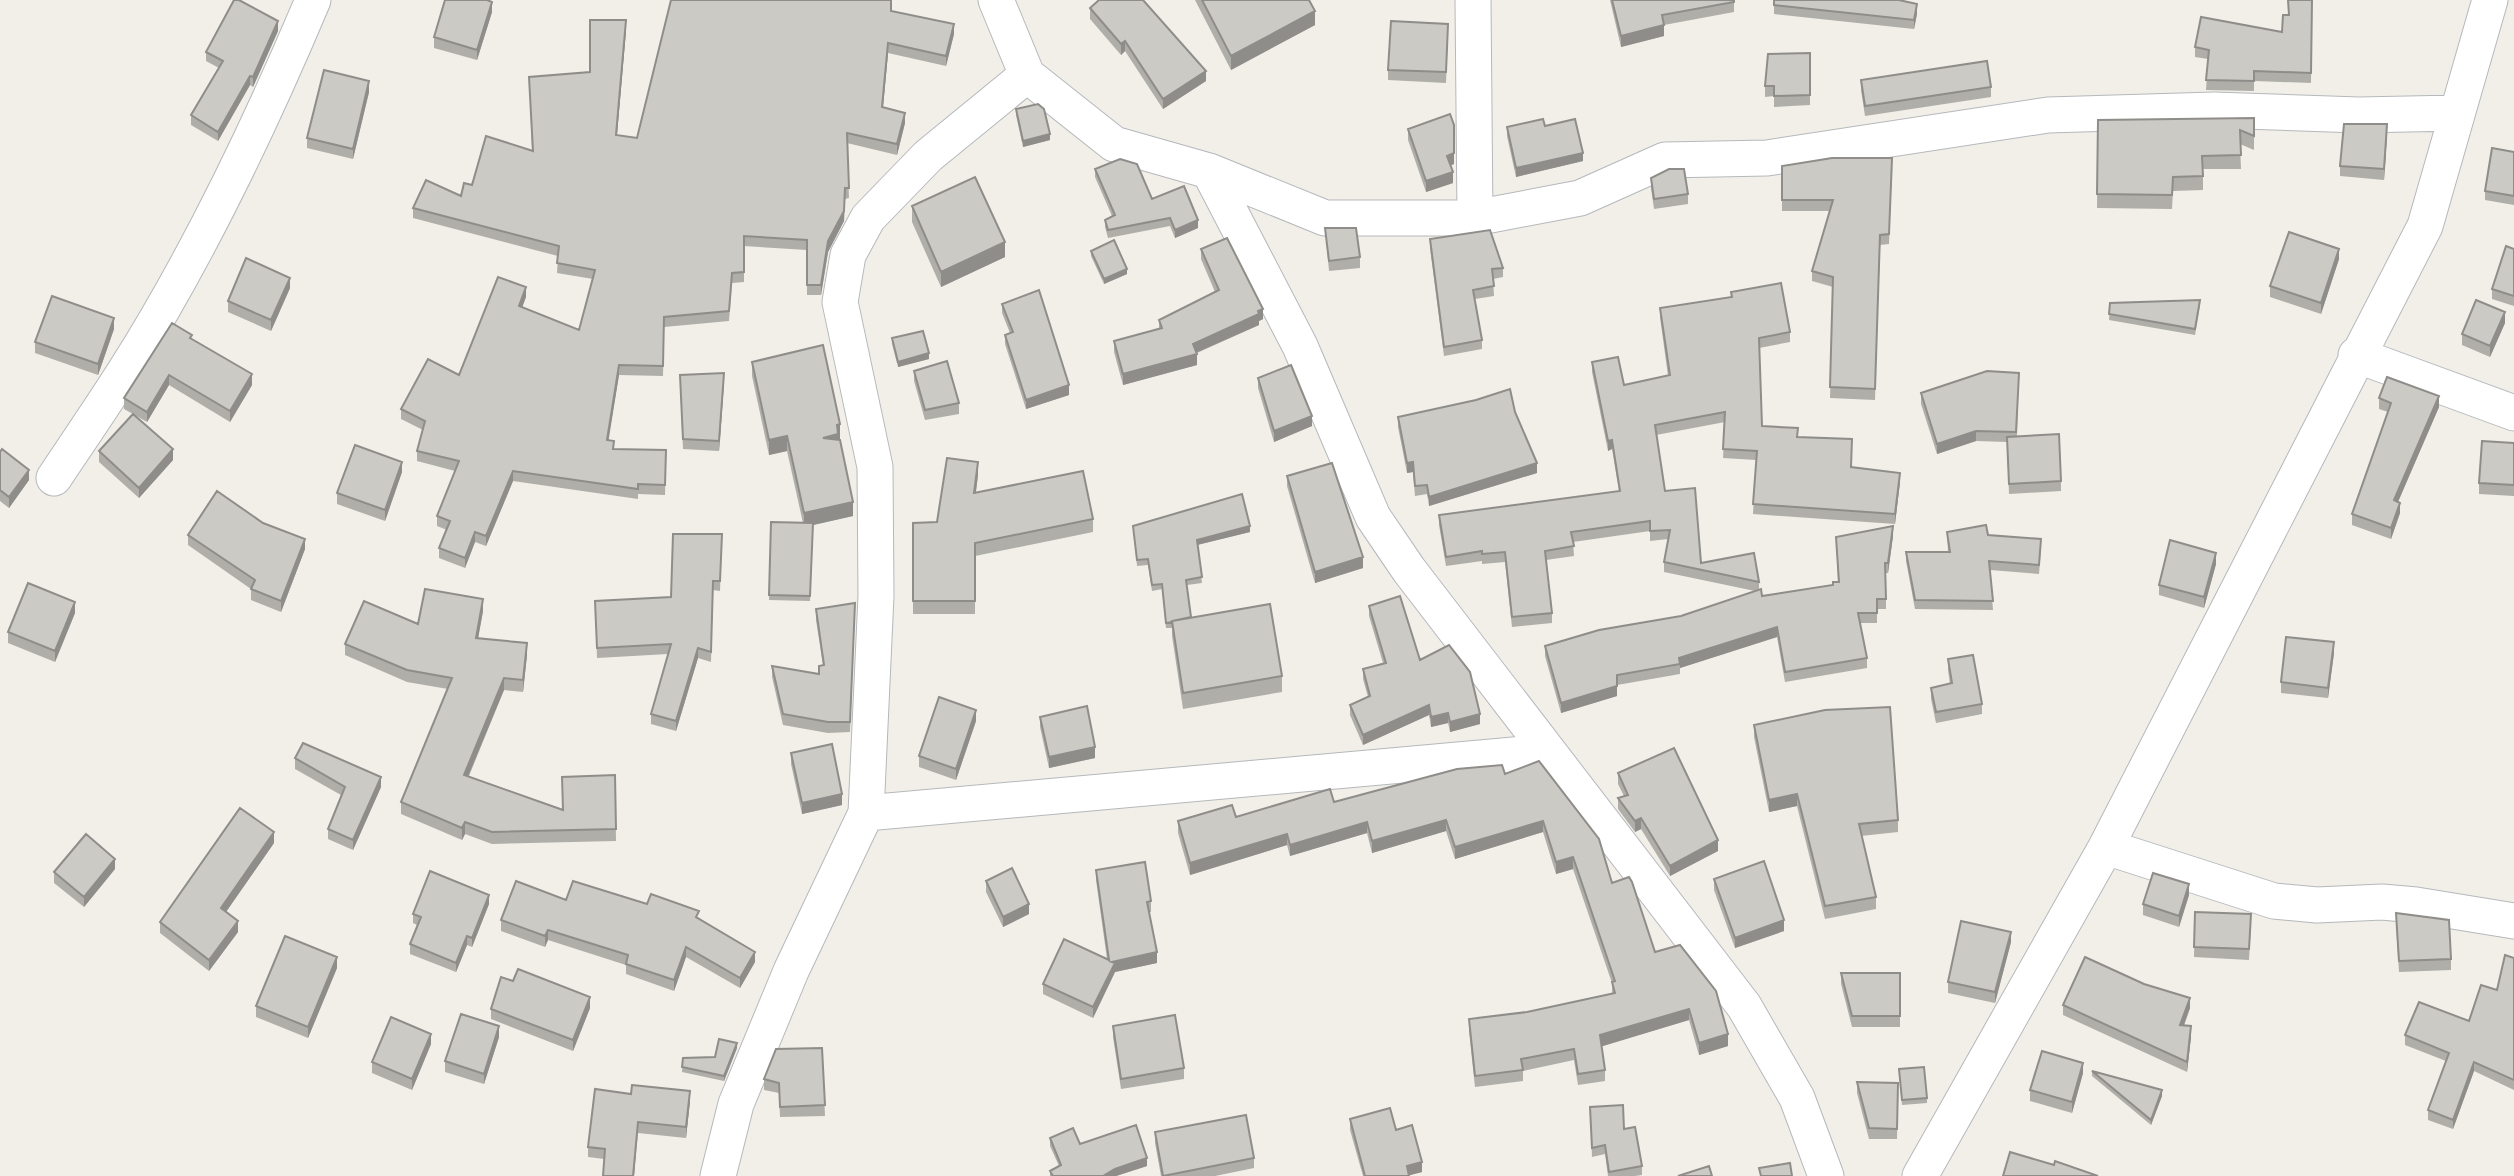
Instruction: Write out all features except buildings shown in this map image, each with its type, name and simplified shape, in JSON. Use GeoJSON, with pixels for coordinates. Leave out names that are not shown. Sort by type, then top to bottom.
{"type":"FeatureCollection","features":[{"type":"Feature","properties":{"kind":"street"},"geometry":{"type":"LineString","coordinates":[[54,478],[126,370],[208,224],[269,103],[313,0]]}},
{"type":"Feature","properties":{"kind":"street"},"geometry":{"type":"LineString","coordinates":[[996,0],[1027,75],[1114,144],[1209,171],[1325,218],[1475,218],[1580,198],[1665,160],[1767,158],[2048,115],[2214,110],[2359,115],[2457,113]]}},
{"type":"Feature","properties":{"kind":"street"},"geometry":{"type":"LineString","coordinates":[[1474,0],[1475,218]]}},
{"type":"Feature","properties":{"kind":"street"},"geometry":{"type":"LineString","coordinates":[[1920,1176],[2106,847],[2356,355],[2425,226],[2490,0]]}},
{"type":"Feature","properties":{"kind":"street"},"geometry":{"type":"LineString","coordinates":[[718,1176],[736,1104],[791,971],[866,813],[876,596],[875,467],[840,302],[848,255],[867,218],[928,156],[1027,75]]}},
{"type":"Feature","properties":{"kind":"street"},"geometry":{"type":"LineString","coordinates":[[1209,171],[1300,346],[1373,517],[1409,570],[1547,752],[1744,1006],[1797,1098],[1826,1176]]}},
{"type":"Feature","properties":{"kind":"street"},"geometry":{"type":"LineString","coordinates":[[2356,355],[2514,413]]}},
{"type":"Feature","properties":{"kind":"street"},"geometry":{"type":"LineString","coordinates":[[866,813],[1547,752]]}},
{"type":"Feature","properties":{"kind":"street"},"geometry":{"type":"LineString","coordinates":[[2106,847],[2274,901],[2317,905],[2382,902],[2514,921]]}}]}
